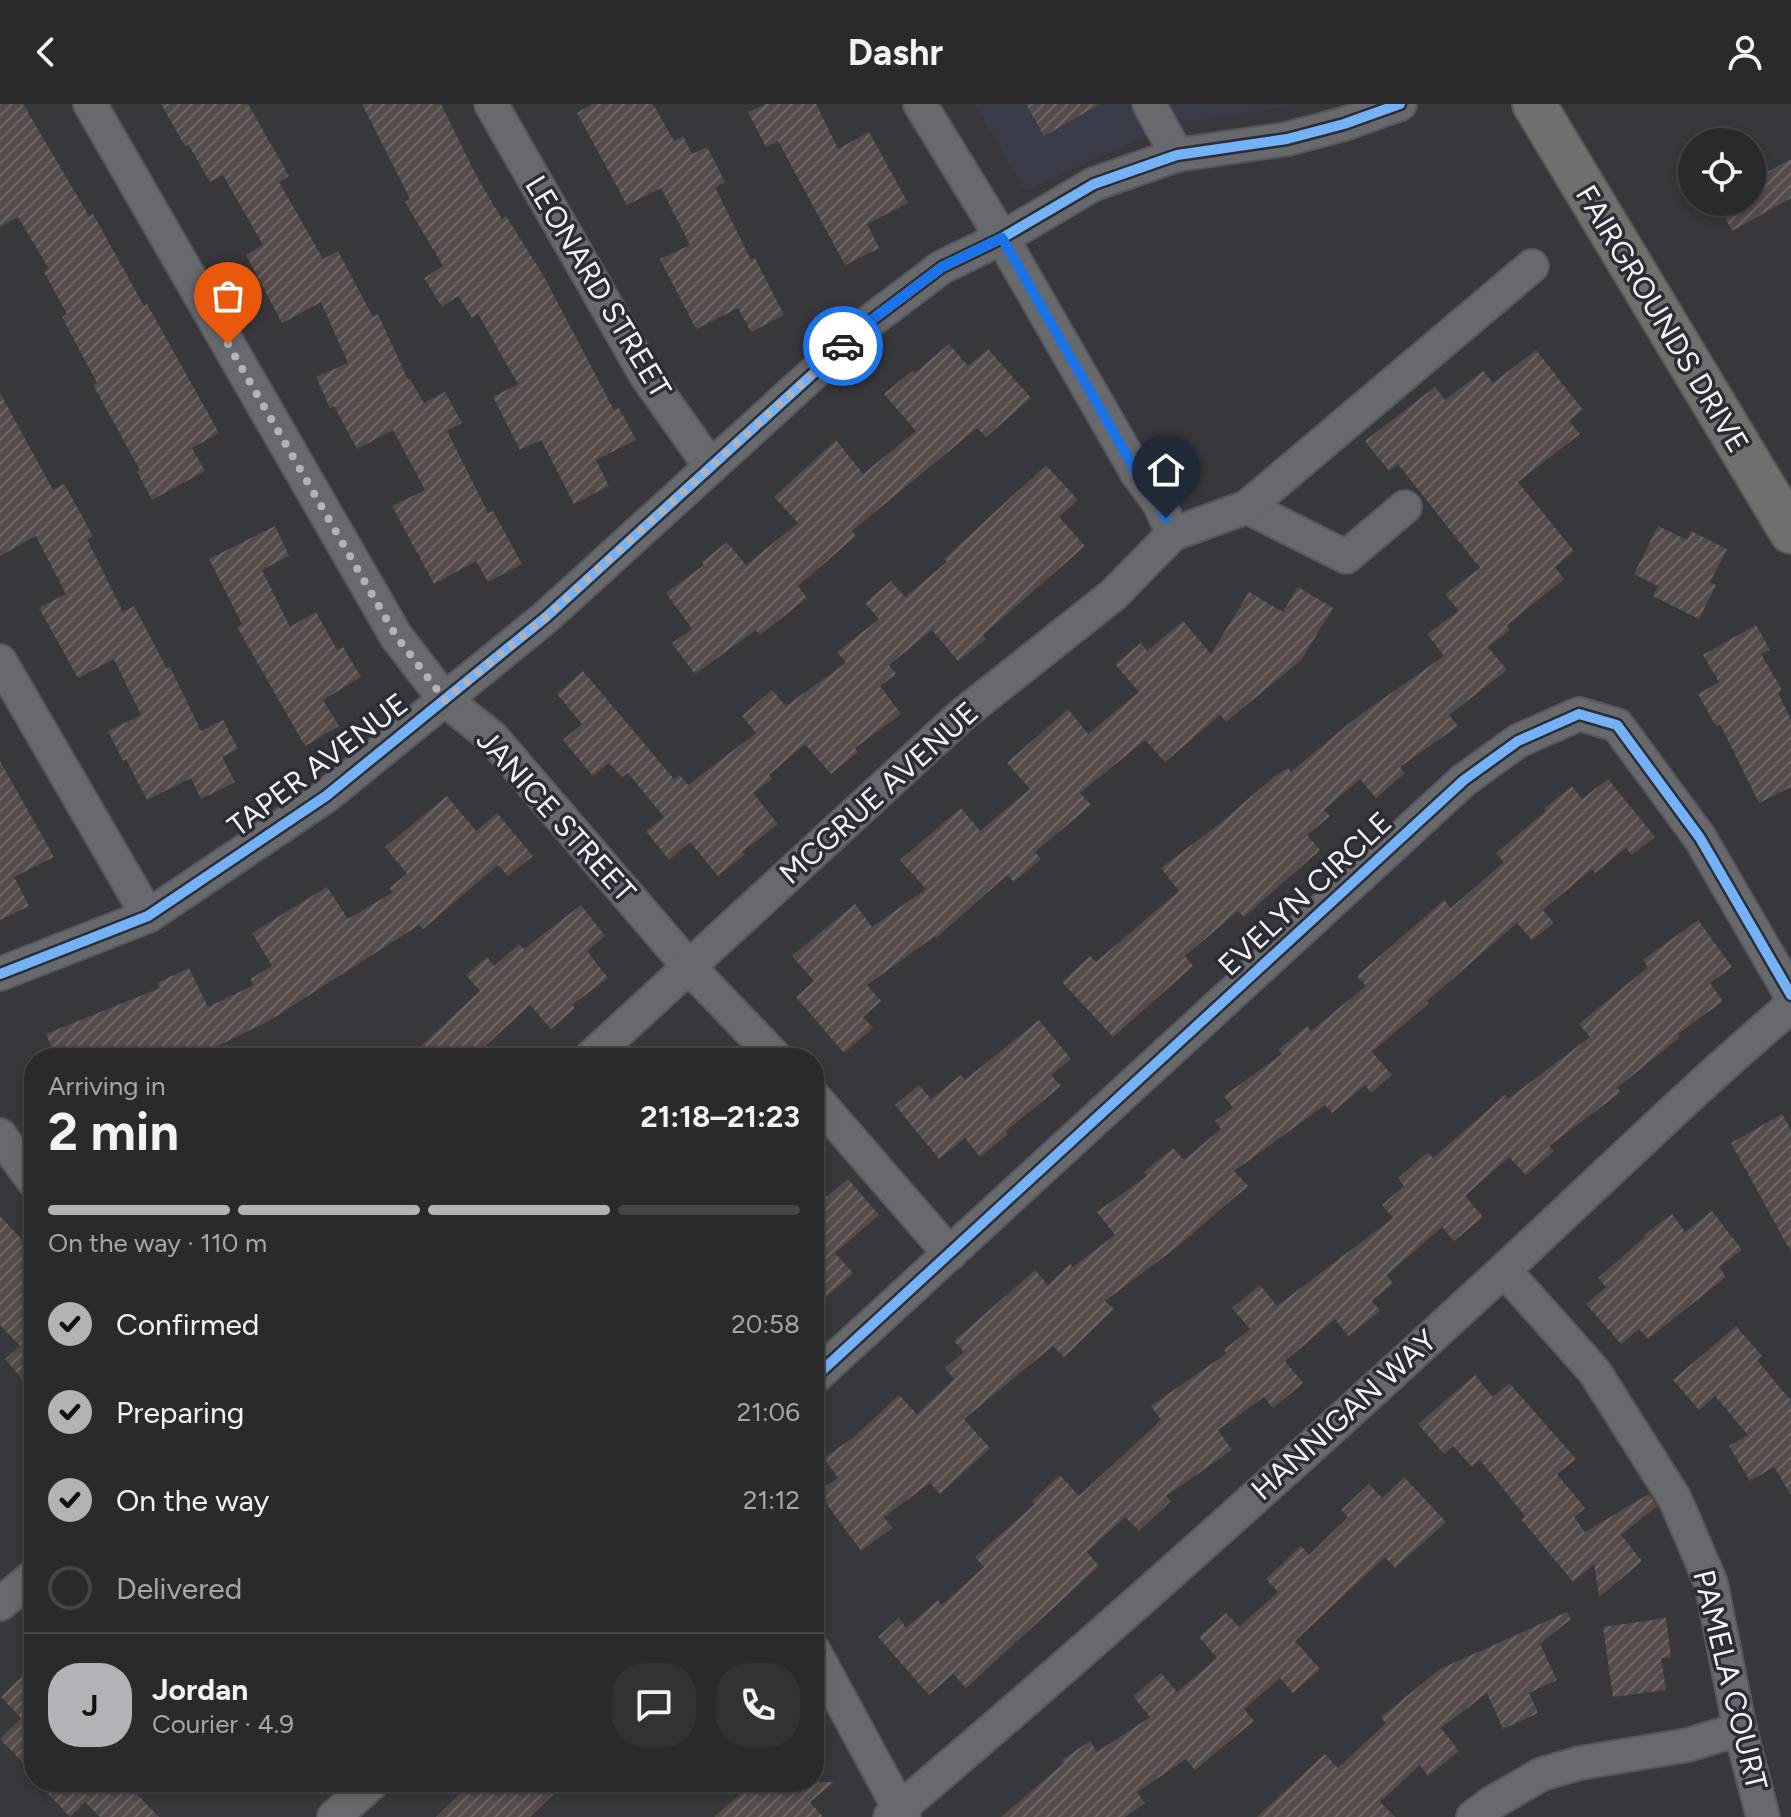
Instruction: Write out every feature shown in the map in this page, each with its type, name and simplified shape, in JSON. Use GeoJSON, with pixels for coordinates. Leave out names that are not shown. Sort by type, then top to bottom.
{"type":"FeatureCollection","features":[{"type":"Feature","properties":{"kind":"main road","name":"FAIRGROUNDS DRIVE"},"geometry":{"type":"LineString","coordinates":[[1534,104],[1791,532]]}},
{"type":"Feature","properties":{"kind":"street","name":"JANICE STREET"},"geometry":{"type":"LineString","coordinates":[[90,104],[396,636],[445,700],[492,737],[689,967],[766,1048]]}},
{"type":"Feature","properties":{"kind":"street","name":"LEONARD STREET"},"geometry":{"type":"LineString","coordinates":[[491,104],[647,377],[711,467]]}},
{"type":"Feature","properties":{"kind":"street"},"geometry":{"type":"LineString","coordinates":[[920,104],[1002,238],[1137,473],[1159,503],[1173,534],[1247,507],[1532,266]]}},
{"type":"Feature","properties":{"kind":"street"},"geometry":{"type":"LineString","coordinates":[[1149,104],[1177,155]]}},
{"type":"Feature","properties":{"kind":"street","name":"TAPER AVENUE"},"geometry":{"type":"LineString","coordinates":[[0,974],[148,916],[326,796],[546,617],[873,319],[942,267],[1002,238],[1094,184],[1177,155],[1287,139],[1344,124],[1400,104]]}},
{"type":"Feature","properties":{"kind":"street"},"geometry":{"type":"LineString","coordinates":[[1247,507],[1346,557],[1405,507]]}},
{"type":"Feature","properties":{"kind":"street","name":"MCGRUE AVENUE"},"geometry":{"type":"LineString","coordinates":[[601,1048],[963,714],[1113,595],[1173,534]]}},
{"type":"Feature","properties":{"kind":"street"},"geometry":{"type":"LineString","coordinates":[[0,661],[148,916]]}},
{"type":"Feature","properties":{"kind":"street","name":"EVELYN CIRCLE"},"geometry":{"type":"LineString","coordinates":[[824,1369],[1464,780],[1518,741],[1579,714],[1617,725],[1700,838],[1791,995]]}},
{"type":"Feature","properties":{"kind":"street","name":"HANNIGAN WAY"},"geometry":{"type":"LineString","coordinates":[[898,1814],[1504,1270],[1718,1068],[1791,1006]]}},
{"type":"Feature","properties":{"kind":"street"},"geometry":{"type":"LineString","coordinates":[[824,1109],[950,1254]]}},
{"type":"Feature","properties":{"kind":"street"},"geometry":{"type":"LineString","coordinates":[[0,1135],[24,1168]]}},
{"type":"Feature","properties":{"kind":"street","name":"PAMELA COURT"},"geometry":{"type":"LineString","coordinates":[[1504,1270],[1594,1371],[1675,1499],[1711,1583],[1740,1729],[1763,1817]]}},
{"type":"Feature","properties":{"kind":"street"},"geometry":{"type":"LineString","coordinates":[[0,1604],[24,1584]]}},
{"type":"Feature","properties":{"kind":"street"},"geometry":{"type":"LineString","coordinates":[[824,1670],[898,1814]]}},
{"type":"Feature","properties":{"kind":"street"},"geometry":{"type":"LineString","coordinates":[[1473,1817],[1542,1774],[1580,1763],[1688,1745],[1740,1729]]}},
{"type":"Feature","properties":{"kind":"street"},"geometry":{"type":"LineString","coordinates":[[334,1817],[362,1792]]}},
{"type":"Feature","properties":{"kind":"shaded area"},"geometry":{"type":"Polygon","coordinates":[[[975,104],[1303,104],[1173,124],[1025,191],[975,104]]]}},
{"type":"Feature","properties":{"kind":"building"},"geometry":{"type":"Polygon","coordinates":[[[0,104],[23,104],[89,216],[93,214],[144,306],[147,304],[219,433],[192,448],[205,471],[152,500],[137,472],[140,470],[93,385],[97,383],[62,317],[67,314],[44,272],[49,269],[18,217],[0,227],[0,104]]]}},
{"type":"Feature","properties":{"kind":"building"},"geometry":{"type":"Polygon","coordinates":[[[161,104],[248,104],[289,176],[279,182],[323,259],[338,251],[373,317],[378,314],[408,380],[424,403],[445,392],[462,423],[447,431],[488,513],[493,511],[522,564],[488,582],[476,561],[434,584],[392,506],[425,490],[393,430],[357,449],[334,406],[330,408],[316,377],[348,363],[321,302],[282,323],[246,255],[263,245],[223,175],[210,182],[161,104]]]}},
{"type":"Feature","properties":{"kind":"building"},"geometry":{"type":"Polygon","coordinates":[[[362,104],[441,104],[477,177],[502,219],[506,216],[543,275],[614,410],[619,408],[636,440],[596,460],[609,486],[574,504],[541,440],[520,450],[493,397],[518,384],[478,314],[472,318],[458,296],[442,307],[424,278],[443,266],[405,202],[410,199],[362,104]]]}},
{"type":"Feature","properties":{"kind":"building"},"geometry":{"type":"Polygon","coordinates":[[[592,104],[653,104],[674,141],[683,136],[692,154],[707,147],[725,182],[715,187],[751,260],[755,258],[784,315],[751,332],[738,308],[696,329],[660,259],[690,245],[661,188],[627,205],[577,113],[592,104]]]}},
{"type":"Feature","properties":{"kind":"building"},"geometry":{"type":"Polygon","coordinates":[[[766,104],[816,104],[838,149],[869,132],[908,203],[867,224],[879,248],[845,265],[778,141],[766,147],[748,112],[766,104]]]}},
{"type":"Feature","properties":{"kind":"building"},"geometry":{"type":"Polygon","coordinates":[[[1026,104],[1100,104],[1044,136],[1026,104]]]}},
{"type":"Feature","properties":{"kind":"building"},"geometry":{"type":"Polygon","coordinates":[[[1791,159],[1791,198],[1766,212],[1766,172],[1791,159]]]}},
{"type":"Feature","properties":{"kind":"building"},"geometry":{"type":"Polygon","coordinates":[[[1724,216],[1759,216],[1732,231],[1724,216]]]}},
{"type":"Feature","properties":{"kind":"building"},"geometry":{"type":"Polygon","coordinates":[[[949,344],[968,366],[988,349],[1031,398],[986,437],[977,428],[852,531],[856,536],[798,586],[807,598],[760,635],[756,630],[695,674],[672,643],[692,629],[666,593],[704,565],[702,562],[727,542],[746,565],[798,523],[774,497],[836,440],[863,474],[916,431],[884,394],[949,344]]]}},
{"type":"Feature","properties":{"kind":"building"},"geometry":{"type":"Polygon","coordinates":[[[1536,350],[1583,410],[1569,421],[1580,434],[1518,482],[1574,551],[1555,567],[1564,579],[1507,625],[1510,630],[1488,647],[1507,670],[1449,715],[1458,726],[1400,767],[1405,773],[1376,798],[1360,779],[1324,810],[1330,816],[1307,835],[1320,850],[1244,917],[1238,911],[1185,956],[1193,966],[1113,1037],[1062,982],[1090,956],[1096,962],[1179,891],[1161,868],[1275,776],[1288,768],[1291,772],[1357,717],[1444,656],[1427,634],[1459,611],[1445,594],[1480,568],[1398,464],[1389,471],[1365,441],[1435,387],[1445,400],[1483,371],[1493,383],[1536,350]]]}},
{"type":"Feature","properties":{"kind":"building"},"geometry":{"type":"Polygon","coordinates":[[[0,393],[53,490],[64,484],[93,536],[87,539],[123,612],[134,606],[167,669],[170,667],[201,731],[223,720],[238,749],[222,757],[235,782],[201,799],[191,778],[147,800],[126,759],[123,761],[108,731],[141,715],[114,659],[78,678],[39,608],[66,594],[36,536],[0,556],[0,393]]]}},
{"type":"Feature","properties":{"kind":"building"},"geometry":{"type":"Polygon","coordinates":[[[1046,465],[1078,500],[1059,517],[1085,546],[983,635],[986,639],[958,661],[932,630],[889,665],[896,674],[880,686],[901,714],[855,748],[858,752],[831,774],[805,744],[769,775],[772,779],[753,793],[778,824],[742,852],[745,854],[718,876],[690,842],[669,860],[646,831],[664,817],[628,773],[622,777],[609,763],[593,776],[563,740],[582,724],[557,694],[583,671],[674,779],[680,775],[688,785],[756,733],[742,716],[772,690],[786,706],[846,663],[837,652],[879,619],[865,603],[891,581],[905,597],[947,562],[944,559],[1046,465]]]}},
{"type":"Feature","properties":{"kind":"building"},"geometry":{"type":"Polygon","coordinates":[[[275,526],[289,556],[262,570],[290,627],[316,612],[337,650],[343,647],[361,677],[323,700],[339,726],[305,746],[237,627],[242,624],[209,559],[275,526]]]}},
{"type":"Feature","properties":{"kind":"building"},"geometry":{"type":"Polygon","coordinates":[[[1658,526],[1687,540],[1691,531],[1727,549],[1710,582],[1716,585],[1699,619],[1653,596],[1658,586],[1634,574],[1658,526]]]}},
{"type":"Feature","properties":{"kind":"building"},"geometry":{"type":"Polygon","coordinates":[[[1298,587],[1333,608],[1301,660],[1226,722],[1220,715],[1165,762],[1145,740],[1080,793],[1091,805],[1035,852],[1041,859],[1014,882],[1007,875],[936,938],[867,985],[881,1001],[863,1017],[873,1028],[844,1053],[796,997],[814,981],[792,956],[855,904],[872,927],[926,889],[900,860],[961,808],[980,831],[1030,789],[1007,763],[1068,709],[1088,734],[1139,692],[1115,664],[1141,643],[1147,651],[1183,621],[1211,654],[1249,592],[1283,612],[1298,587]]]}},
{"type":"Feature","properties":{"kind":"building"},"geometry":{"type":"Polygon","coordinates":[[[1756,625],[1770,650],[1761,654],[1782,690],[1778,693],[1791,720],[1791,787],[1759,803],[1720,724],[1716,726],[1698,694],[1719,682],[1703,655],[1756,625]]]}},
{"type":"Feature","properties":{"kind":"building"},"geometry":{"type":"Polygon","coordinates":[[[0,761],[54,857],[14,877],[29,906],[0,920],[0,761]]]}},
{"type":"Feature","properties":{"kind":"building"},"geometry":{"type":"Polygon","coordinates":[[[1608,779],[1655,837],[1632,855],[1626,848],[1595,873],[1592,869],[1543,910],[1554,923],[1532,940],[1517,923],[1427,1001],[1429,1003],[1372,1052],[1392,1075],[1371,1093],[1365,1085],[1332,1113],[1325,1105],[1234,1171],[1248,1186],[1177,1247],[1105,1301],[1114,1309],[1064,1357],[1053,1346],[964,1419],[990,1448],[940,1494],[930,1483],[884,1517],[892,1528],[861,1551],[824,1500],[824,1488],[838,1478],[824,1458],[854,1437],[899,1395],[917,1414],[954,1379],[945,1368],[964,1352],[954,1341],[1035,1270],[1048,1285],[1070,1264],[1073,1267],[1115,1235],[1097,1212],[1147,1176],[1144,1172],[1173,1148],[1184,1160],[1221,1129],[1215,1121],[1233,1108],[1224,1096],[1282,1054],[1278,1050],[1307,1026],[1311,1031],[1366,986],[1357,976],[1444,900],[1451,908],[1504,862],[1496,853],[1546,811],[1544,809],[1572,786],[1582,799],[1608,779]]]}},
{"type":"Feature","properties":{"kind":"building"},"geometry":{"type":"Polygon","coordinates":[[[447,796],[476,831],[497,813],[533,856],[508,876],[498,865],[423,929],[419,925],[267,1022],[214,1048],[51,1048],[46,1034],[160,988],[157,983],[189,968],[208,1007],[254,985],[250,979],[272,966],[252,933],[327,887],[348,919],[393,892],[389,888],[407,874],[385,847],[447,796]]]}},
{"type":"Feature","properties":{"kind":"building"},"geometry":{"type":"Polygon","coordinates":[[[581,905],[605,936],[587,951],[608,978],[572,1005],[575,1008],[551,1029],[530,1005],[483,1048],[419,1048],[480,991],[466,975],[487,957],[494,966],[519,944],[524,949],[581,905]]]}},
{"type":"Feature","properties":{"kind":"building"},"geometry":{"type":"Polygon","coordinates":[[[1698,920],[1732,967],[1710,983],[1723,1001],[1678,1034],[1680,1037],[1617,1088],[1621,1092],[1549,1146],[1554,1151],[1526,1175],[1509,1157],[1465,1196],[1483,1217],[1454,1241],[1442,1227],[1387,1275],[1393,1284],[1372,1300],[1380,1311],[1348,1336],[1335,1319],[1285,1361],[1303,1383],[1273,1408],[1264,1397],[1218,1430],[1232,1450],[1166,1496],[1171,1501],[1139,1531],[1125,1517],[1087,1552],[1099,1566],[966,1688],[953,1674],[929,1695],[878,1637],[899,1618],[906,1628],[938,1600],[942,1605],[984,1567],[975,1557],[1035,1504],[1032,1501],[1060,1475],[1079,1496],[1161,1420],[1151,1406],[1227,1353],[1224,1350],[1250,1329],[1232,1308],[1260,1285],[1277,1306],[1393,1218],[1382,1205],[1404,1186],[1398,1178],[1428,1152],[1433,1158],[1505,1095],[1508,1099],[1590,1037],[1579,1024],[1648,967],[1643,960],[1698,920]]]}},
{"type":"Feature","properties":{"kind":"building"},"geometry":{"type":"Polygon","coordinates":[[[1039,1020],[1071,1059],[1051,1075],[1061,1086],[1006,1131],[1008,1134],[980,1157],[965,1138],[939,1159],[895,1105],[919,1085],[931,1099],[961,1075],[965,1080],[1039,1020]]]}},
{"type":"Feature","properties":{"kind":"building"},"geometry":{"type":"Polygon","coordinates":[[[1782,1114],[1791,1130],[1791,1252],[1731,1143],[1782,1114]]]}},
{"type":"Feature","properties":{"kind":"building"},"geometry":{"type":"Polygon","coordinates":[[[848,1179],[879,1215],[835,1253],[853,1273],[824,1299],[824,1194],[827,1197],[848,1179]]]}},
{"type":"Feature","properties":{"kind":"building"},"geometry":{"type":"Polygon","coordinates":[[[1712,1211],[1742,1250],[1719,1267],[1726,1277],[1648,1339],[1639,1329],[1621,1344],[1586,1304],[1606,1287],[1598,1278],[1644,1235],[1672,1214],[1685,1232],[1712,1211]]]}},
{"type":"Feature","properties":{"kind":"building"},"geometry":{"type":"Polygon","coordinates":[[[0,1216],[24,1242],[24,1381],[5,1359],[20,1346],[0,1325],[0,1216]]]}},
{"type":"Feature","properties":{"kind":"building"},"geometry":{"type":"Polygon","coordinates":[[[1736,1326],[1762,1356],[1757,1360],[1791,1401],[1791,1495],[1774,1467],[1750,1481],[1729,1446],[1748,1435],[1715,1396],[1699,1410],[1673,1380],[1736,1326]]]}},
{"type":"Feature","properties":{"kind":"building"},"geometry":{"type":"Polygon","coordinates":[[[1475,1375],[1493,1397],[1509,1383],[1576,1459],[1557,1474],[1585,1508],[1574,1517],[1585,1532],[1649,1494],[1657,1506],[1621,1535],[1642,1561],[1599,1597],[1594,1564],[1573,1582],[1521,1519],[1525,1516],[1480,1460],[1472,1467],[1453,1446],[1444,1454],[1418,1424],[1475,1375]]]}},
{"type":"Feature","properties":{"kind":"building"},"geometry":{"type":"Polygon","coordinates":[[[1404,1477],[1446,1522],[1395,1568],[1385,1557],[1295,1641],[1320,1669],[1293,1693],[1280,1678],[1244,1709],[1254,1721],[1195,1770],[1186,1759],[1137,1792],[1145,1803],[1125,1817],[1001,1817],[1064,1763],[1062,1760],[1090,1741],[1097,1752],[1150,1717],[1133,1696],[1161,1673],[1177,1692],[1217,1658],[1199,1637],[1226,1613],[1239,1627],[1278,1592],[1266,1579],[1301,1546],[1309,1555],[1348,1517],[1341,1510],[1369,1484],[1382,1498],[1404,1477]]]}},
{"type":"Feature","properties":{"kind":"building"},"geometry":{"type":"Polygon","coordinates":[[[1567,1612],[1571,1619],[1540,1644],[1557,1680],[1529,1693],[1538,1713],[1503,1729],[1487,1693],[1441,1728],[1459,1751],[1428,1776],[1420,1765],[1380,1802],[1395,1817],[1257,1817],[1325,1754],[1338,1768],[1386,1723],[1381,1717],[1440,1669],[1567,1612]]]}},
{"type":"Feature","properties":{"kind":"building"},"geometry":{"type":"Polygon","coordinates":[[[1666,1618],[1671,1657],[1661,1658],[1666,1690],[1613,1697],[1603,1627],[1666,1618]]]}},
{"type":"Feature","properties":{"kind":"building"},"geometry":{"type":"Polygon","coordinates":[[[24,1675],[24,1764],[0,1739],[21,1718],[1,1697],[24,1675]]]}},
{"type":"Feature","properties":{"kind":"building"},"geometry":{"type":"Polygon","coordinates":[[[824,1782],[834,1782],[824,1790],[824,1782]]]}},
{"type":"Feature","properties":{"kind":"building"},"geometry":{"type":"Polygon","coordinates":[[[46,1792],[135,1792],[159,1817],[100,1817],[85,1802],[70,1817],[46,1792]]]}},
{"type":"Feature","properties":{"kind":"building"},"geometry":{"type":"Polygon","coordinates":[[[462,1792],[556,1792],[530,1817],[436,1817],[462,1792]]]}},
{"type":"Feature","properties":{"kind":"building"},"geometry":{"type":"Polygon","coordinates":[[[743,1792],[822,1792],[810,1802],[823,1817],[714,1817],[743,1792]]]}},
{"type":"Feature","properties":{"kind":"cycle path"},"geometry":{"type":"LineString","coordinates":[[0,974],[148,916],[326,796],[546,617],[873,319],[942,267],[1002,238],[1094,184],[1177,155],[1287,139],[1344,124],[1400,104]]}},
{"type":"Feature","properties":{"kind":"cycle path"},"geometry":{"type":"LineString","coordinates":[[824,1369],[1464,780],[1518,741],[1579,714],[1617,725],[1700,838],[1791,995]]}},
{"type":"Feature","properties":{"kind":"way so far"},"geometry":{"type":"LineString","coordinates":[[228,344],[396,636],[445,700],[546,617],[843,346]]}},
{"type":"Feature","properties":{"kind":"route"},"geometry":{"type":"LineString","coordinates":[[843,346],[942,267],[1002,238],[1166,518]]}}]}
